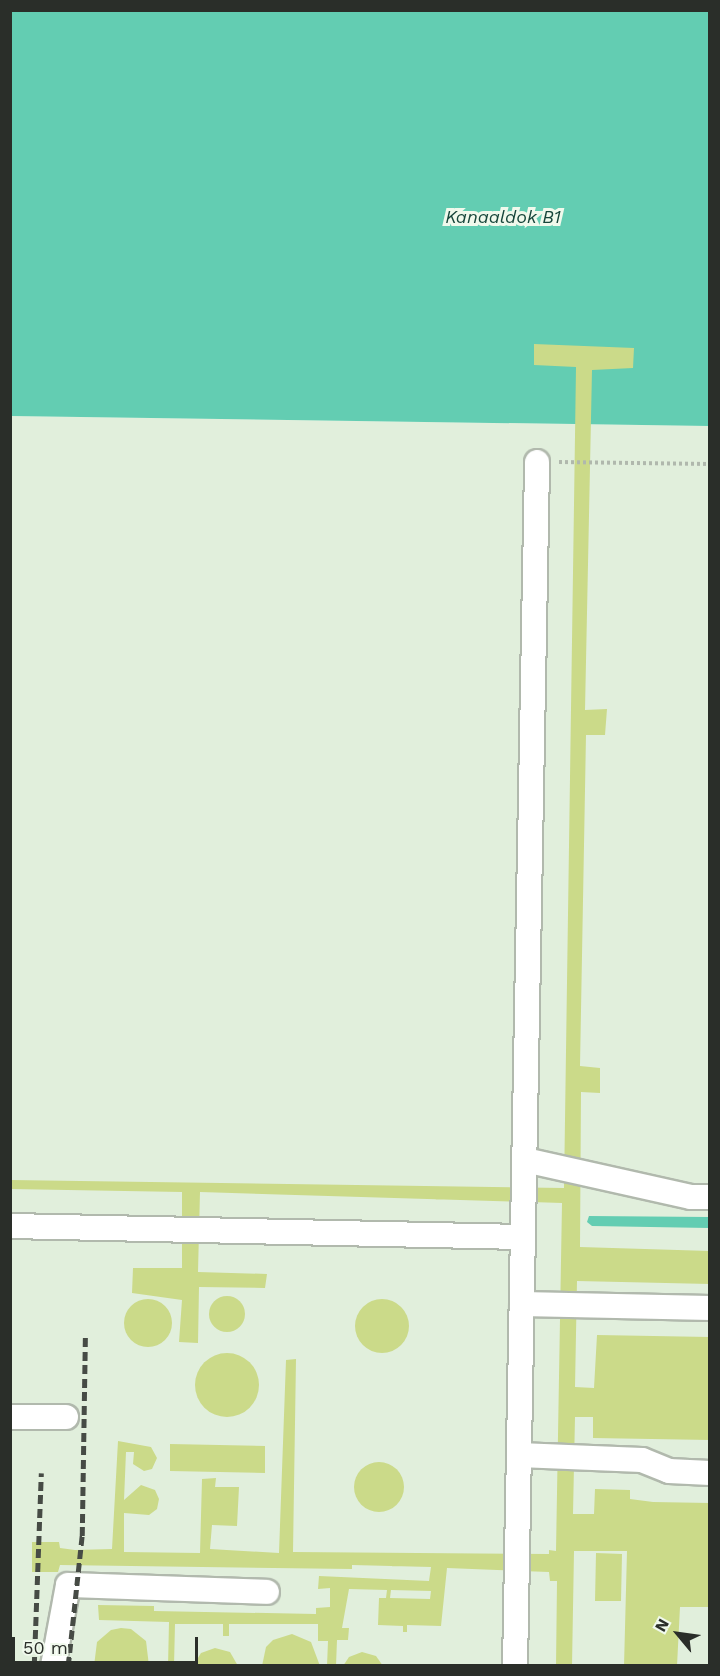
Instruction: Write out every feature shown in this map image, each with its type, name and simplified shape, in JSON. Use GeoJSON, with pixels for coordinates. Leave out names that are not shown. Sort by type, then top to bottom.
{"type":"FeatureCollection","features":[{"type":"Feature","properties":{"kind":"lane"},"geometry":{"type":"LineString","coordinates":[[515,1665],[537,462]]}},
{"type":"Feature","properties":{"kind":"lane"},"geometry":{"type":"LineString","coordinates":[[525,1160],[691,1197],[710,1197]]}},
{"type":"Feature","properties":{"kind":"lane"},"geometry":{"type":"LineString","coordinates":[[10,1226],[523,1237]]}},
{"type":"Feature","properties":{"kind":"lane"},"geometry":{"type":"LineString","coordinates":[[522,1304],[710,1308]]}},
{"type":"Feature","properties":{"kind":"lane"},"geometry":{"type":"LineString","coordinates":[[10,1417],[66,1417]]}},
{"type":"Feature","properties":{"kind":"lane"},"geometry":{"type":"LineString","coordinates":[[519,1455],[642,1460],[669,1471],[710,1473]]}},
{"type":"Feature","properties":{"kind":"lane"},"geometry":{"type":"LineString","coordinates":[[53,1665],[60,1643],[68,1585],[267,1592]]}},
{"type":"Feature","properties":{"kind":"path"},"geometry":{"type":"LineString","coordinates":[[537,462],[710,464]]}},
{"type":"Feature","properties":{"kind":"shaded area"},"geometry":{"type":"Polygon","coordinates":[[[11,416],[709,426],[709,1665],[11,1666],[11,416]]]}},
{"type":"Feature","properties":{"kind":"water","name":"Kanaaldok B1"},"geometry":{"type":"Polygon","coordinates":[[[11,11],[709,11],[709,426],[11,416],[11,11]]]}},
{"type":"Feature","properties":{"kind":"water"},"geometry":{"type":"Polygon","coordinates":[[[589,1216],[709,1217],[709,1228],[592,1226],[587,1222],[589,1216]]]}},
{"type":"Feature","properties":{"kind":"building"},"geometry":{"type":"Polygon","coordinates":[[[534,344],[634,348],[633,368],[592,370],[585,710],[607,709],[605,735],[586,735],[580,1066],[600,1068],[600,1093],[581,1092],[580,1247],[710,1251],[710,1284],[577,1281],[575,1387],[594,1388],[597,1335],[710,1337],[710,1440],[593,1438],[593,1417],[575,1417],[573,1514],[594,1514],[595,1489],[630,1490],[630,1499],[653,1502],[710,1503],[710,1607],[680,1607],[677,1666],[624,1666],[627,1551],[574,1551],[572,1666],[556,1666],[557,1581],[550,1581],[549,1572],[447,1568],[441,1626],[407,1625],[407,1632],[403,1632],[403,1626],[378,1625],[379,1598],[386,1598],[387,1590],[349,1589],[342,1628],[349,1628],[348,1640],[337,1640],[336,1666],[327,1666],[328,1641],[318,1641],[318,1624],[229,1624],[229,1636],[223,1636],[223,1624],[175,1624],[174,1666],[168,1666],[169,1622],[99,1620],[98,1605],[154,1606],[154,1611],[316,1614],[316,1608],[330,1607],[330,1588],[318,1589],[319,1576],[429,1581],[431,1567],[352,1565],[352,1569],[60,1565],[58,1572],[32,1572],[32,1542],[59,1542],[60,1548],[75,1550],[112,1549],[118,1441],[151,1447],[157,1458],[152,1469],[144,1471],[133,1464],[134,1452],[126,1452],[124,1500],[141,1485],[155,1490],[159,1499],[157,1509],[149,1515],[124,1513],[124,1552],[200,1553],[202,1479],[216,1478],[215,1487],[239,1487],[237,1526],[212,1525],[210,1549],[279,1553],[286,1360],[296,1359],[293,1552],[549,1554],[549,1550],[556,1551],[562,1203],[200,1192],[198,1272],[267,1274],[265,1288],[199,1287],[198,1343],[179,1342],[182,1300],[132,1293],[133,1268],[182,1268],[182,1192],[10,1189],[10,1180],[564,1188],[576,367],[534,365],[534,344]],[[391,1590],[390,1598],[430,1599],[431,1591],[391,1590]]]}},
{"type":"Feature","properties":{"kind":"building"},"geometry":{"type":"Polygon","coordinates":[[[227,1296],[240,1301],[245,1314],[240,1327],[227,1332],[214,1327],[209,1314],[214,1301],[227,1296]]]}},
{"type":"Feature","properties":{"kind":"building"},"geometry":{"type":"Polygon","coordinates":[[[148,1299],[165,1306],[172,1323],[165,1340],[148,1347],[131,1340],[124,1323],[131,1306],[148,1299]]]}},
{"type":"Feature","properties":{"kind":"building"},"geometry":{"type":"Polygon","coordinates":[[[382,1299],[392,1301],[401,1307],[407,1316],[409,1326],[407,1336],[401,1345],[392,1351],[382,1353],[372,1351],[363,1345],[357,1336],[355,1326],[357,1316],[363,1307],[372,1301],[382,1299]]]}},
{"type":"Feature","properties":{"kind":"building"},"geometry":{"type":"Polygon","coordinates":[[[227,1353],[245,1359],[253,1367],[259,1385],[253,1403],[245,1411],[227,1417],[209,1411],[201,1403],[195,1385],[201,1367],[209,1359],[227,1353]]]}},
{"type":"Feature","properties":{"kind":"building"},"geometry":{"type":"Polygon","coordinates":[[[170,1444],[265,1446],[265,1473],[170,1471],[170,1444]]]}},
{"type":"Feature","properties":{"kind":"building"},"geometry":{"type":"Polygon","coordinates":[[[374,1462],[384,1462],[397,1469],[404,1482],[404,1492],[397,1505],[384,1512],[374,1512],[365,1508],[358,1501],[354,1492],[354,1482],[358,1473],[365,1466],[374,1462]]]}},
{"type":"Feature","properties":{"kind":"building"},"geometry":{"type":"Polygon","coordinates":[[[596,1553],[622,1554],[621,1601],[595,1601],[596,1553]]]}},
{"type":"Feature","properties":{"kind":"building"},"geometry":{"type":"Polygon","coordinates":[[[131,1629],[146,1641],[149,1666],[94,1666],[97,1642],[111,1630],[131,1629]]]}},
{"type":"Feature","properties":{"kind":"building"},"geometry":{"type":"Polygon","coordinates":[[[292,1634],[311,1642],[320,1666],[262,1666],[266,1647],[273,1640],[292,1634]]]}},
{"type":"Feature","properties":{"kind":"building"},"geometry":{"type":"Polygon","coordinates":[[[215,1648],[230,1652],[238,1666],[193,1666],[201,1653],[215,1648]]]}},
{"type":"Feature","properties":{"kind":"building"},"geometry":{"type":"Polygon","coordinates":[[[362,1652],[376,1656],[383,1666],[343,1666],[349,1657],[362,1652]]]}},
{"type":"Feature","properties":{"kind":"railway"},"geometry":{"type":"LineString","coordinates":[[68,1666],[82,1536],[85,1334]]}},
{"type":"Feature","properties":{"kind":"railway"},"geometry":{"type":"LineString","coordinates":[[34,1666],[41,1473]]}}]}
